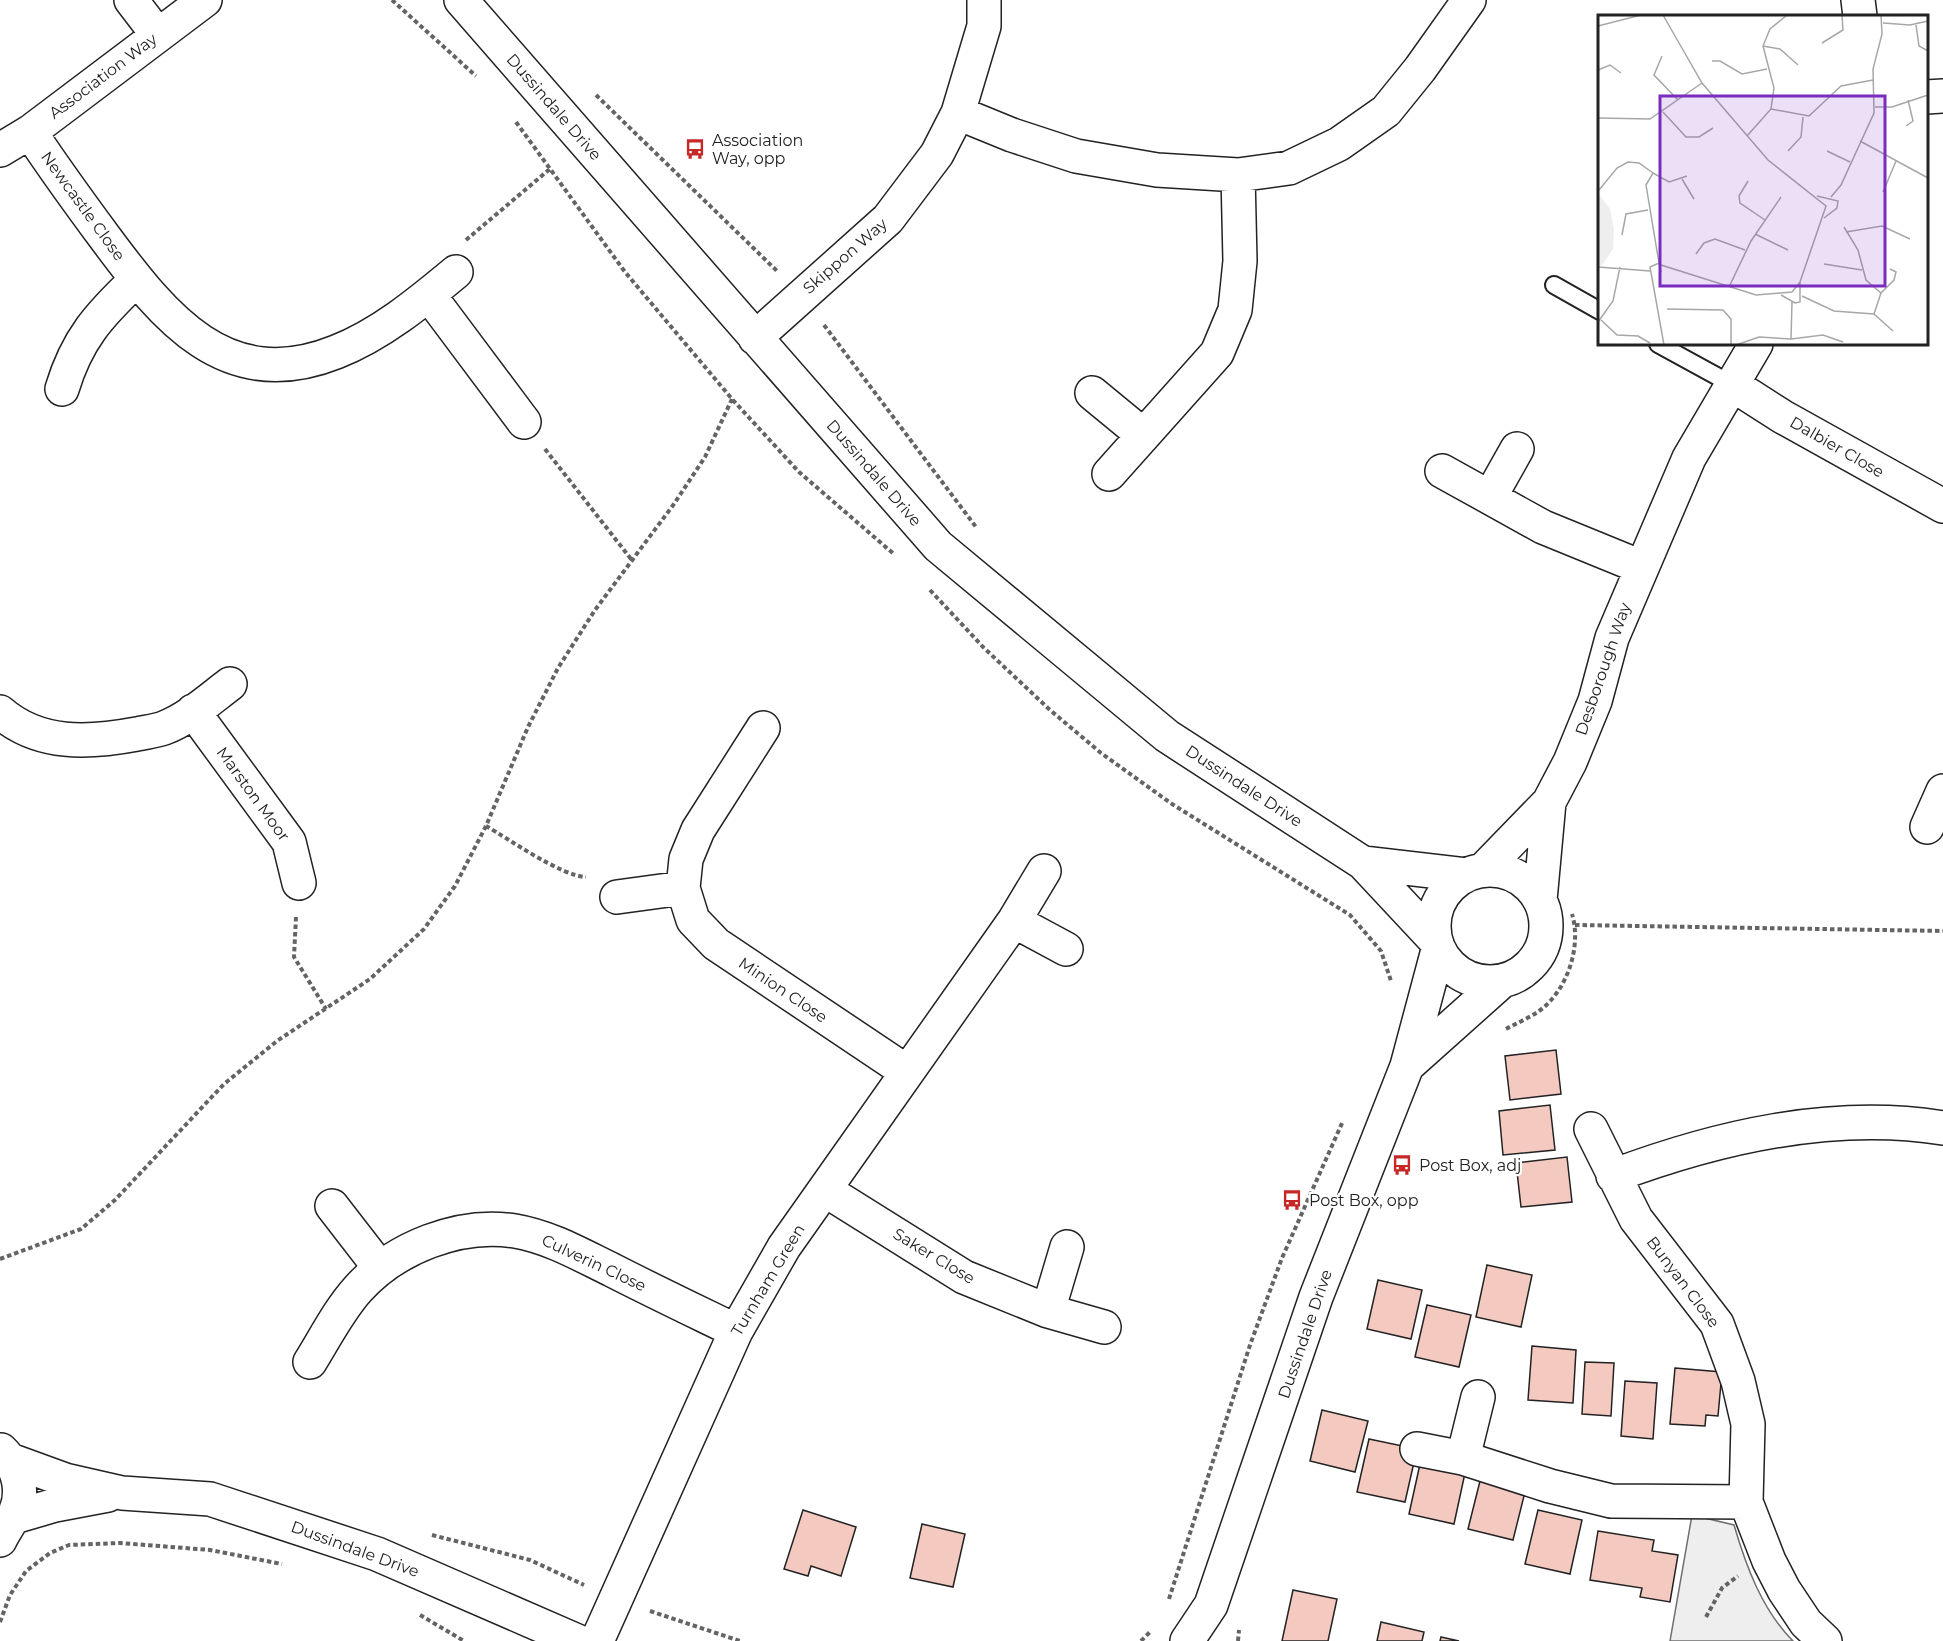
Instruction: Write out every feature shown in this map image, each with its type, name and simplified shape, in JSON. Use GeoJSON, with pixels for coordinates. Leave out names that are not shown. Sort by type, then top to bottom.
{"type":"FeatureCollection","features":[{"type":"Feature","properties":{"kind":"street"},"geometry":{"type":"LineString","coordinates":[[131,0],[158,34]]}},
{"type":"Feature","properties":{"kind":"street","name":"Association Way"},"geometry":{"type":"LineString","coordinates":[[0,150],[30,132],[205,0]]}},
{"type":"Feature","properties":{"kind":"street","name":"Dussindale Drive"},"geometry":{"type":"LineString","coordinates":[[461,0],[938,546],[1167,736],[1363,863],[1460,975],[1476,981],[1501,982]]}},
{"type":"Feature","properties":{"kind":"street","name":"Skippon Way"},"geometry":{"type":"LineString","coordinates":[[755,338],[888,219],[937,154],[958,112],[984,26],[984,0]]}},
{"type":"Feature","properties":{"kind":"street"},"geometry":{"type":"LineString","coordinates":[[958,112],[1012,135],[1076,156],[1157,170],[1238,175],[1289,168],[1339,144],[1386,111],[1420,69],[1469,0]]}},
{"type":"Feature","properties":{"kind":"street"},"geometry":{"type":"LineString","coordinates":[[1858,0],[1860,15]]}},
{"type":"Feature","properties":{"kind":"street"},"geometry":{"type":"LineString","coordinates":[[1928,97],[1943,96]]}},
{"type":"Feature","properties":{"kind":"street","name":"Newcastle Close"},"geometry":{"type":"LineString","coordinates":[[30,132],[136,280],[170,319],[194,339],[224,353],[262,364],[296,363],[335,353],[374,333],[429,295],[456,272]]}},
{"type":"Feature","properties":{"kind":"street"},"geometry":{"type":"LineString","coordinates":[[1109,474],[1217,353],[1235,310],[1240,261],[1238,175]]}},
{"type":"Feature","properties":{"kind":"street"},"geometry":{"type":"LineString","coordinates":[[62,389],[71,360],[81,341],[101,313],[136,280]]}},
{"type":"Feature","properties":{"kind":"street"},"geometry":{"type":"LineString","coordinates":[[429,295],[524,422]]}},
{"type":"Feature","properties":{"kind":"street","name":"Desborough Way"},"geometry":{"type":"LineString","coordinates":[[1474,873],[1549,802],[1570,762],[1595,701],[1612,638],[1689,458],[1755,345]]}},
{"type":"Feature","properties":{"kind":"street","name":"Dalbier Close"},"geometry":{"type":"LineString","coordinates":[[1733,385],[1794,423],[1943,506]]}},
{"type":"Feature","properties":{"kind":"street"},"geometry":{"type":"LineString","coordinates":[[1092,393],[1143,435]]}},
{"type":"Feature","properties":{"kind":"street"},"geometry":{"type":"LineString","coordinates":[[1490,497],[1517,449]]}},
{"type":"Feature","properties":{"kind":"street"},"geometry":{"type":"LineString","coordinates":[[1442,471],[1543,527],[1641,567]]}},
{"type":"Feature","properties":{"kind":"street"},"geometry":{"type":"LineString","coordinates":[[0,712],[9,720],[42,736],[76,741],[118,737],[164,728],[231,684]]}},
{"type":"Feature","properties":{"kind":"street","name":"Marston Moor"},"geometry":{"type":"LineString","coordinates":[[193,711],[289,842],[299,883]]}},
{"type":"Feature","properties":{"kind":"street","name":"Minion Close"},"geometry":{"type":"LineString","coordinates":[[763,728],[698,830],[686,859],[683,888],[693,920],[716,944],[907,1072]]}},
{"type":"Feature","properties":{"kind":"street"},"geometry":{"type":"LineString","coordinates":[[1927,827],[1943,791]]}},
{"type":"Feature","properties":{"kind":"street","name":"Desborough Way"},"geometry":{"type":"LineString","coordinates":[[1540,900],[1549,802]]}},
{"type":"Feature","properties":{"kind":"street","name":"Dussindale Drive"},"geometry":{"type":"LineString","coordinates":[[1363,863],[1516,876],[1526,883],[1540,900],[1546,923],[1541,950],[1526,970],[1501,982],[1407,1066]]}},
{"type":"Feature","properties":{"kind":"street","name":"Turnham Green"},"geometry":{"type":"LineString","coordinates":[[597,1641],[736,1331],[784,1247],[1014,921],[1044,872]]}},
{"type":"Feature","properties":{"kind":"street","name":"Dussindale Drive"},"geometry":{"type":"LineString","coordinates":[[1187,1641],[1222,1622],[1316,1297],[1407,1066],[1436,945],[1436,910],[1442,896],[1452,884],[1474,873]]}},
{"type":"Feature","properties":{"kind":"street"},"geometry":{"type":"LineString","coordinates":[[617,897],[683,888]]}},
{"type":"Feature","properties":{"kind":"street"},"geometry":{"type":"LineString","coordinates":[[1014,921],[1066,949]]}},
{"type":"Feature","properties":{"kind":"street"},"geometry":{"type":"LineString","coordinates":[[1613,1176],[1656,1160],[1731,1139],[1801,1126],[1921,1124],[1943,1128]]}},
{"type":"Feature","properties":{"kind":"street","name":"Bunyan Close"},"geometry":{"type":"LineString","coordinates":[[1591,1129],[1636,1220],[1718,1324],[1738,1381],[1748,1424],[1746,1502],[1769,1561],[1806,1623],[1825,1641]]}},
{"type":"Feature","properties":{"kind":"street","name":"Saker Close"},"geometry":{"type":"LineString","coordinates":[[825,1190],[964,1277],[1048,1311],[1104,1327]]}},
{"type":"Feature","properties":{"kind":"street"},"geometry":{"type":"LineString","coordinates":[[332,1206],[380,1268]]}},
{"type":"Feature","properties":{"kind":"street","name":"Culverin Close"},"geometry":{"type":"LineString","coordinates":[[310,1362],[356,1291],[380,1268],[402,1252],[436,1240],[477,1231],[514,1231],[549,1240],[736,1331]]}},
{"type":"Feature","properties":{"kind":"street"},"geometry":{"type":"LineString","coordinates":[[1048,1311],[1067,1247]]}},
{"type":"Feature","properties":{"kind":"street"},"geometry":{"type":"LineString","coordinates":[[1463,1458],[1478,1397]]}},
{"type":"Feature","properties":{"kind":"street"},"geometry":{"type":"LineString","coordinates":[[1416,1449],[1463,1458],[1550,1486],[1611,1501],[1746,1502]]}},
{"type":"Feature","properties":{"kind":"street","name":"Dussindale Drive"},"geometry":{"type":"LineString","coordinates":[[5,1455],[65,1480],[122,1492],[210,1499],[377,1554],[577,1641]]}},
{"type":"Feature","properties":{"kind":"street","name":"Dussindale Drive"},"geometry":{"type":"LineString","coordinates":[[5,1455],[20,1484],[19,1503],[5,1529]]}},
{"type":"Feature","properties":{"kind":"street","name":"Dussindale Drive"},"geometry":{"type":"LineString","coordinates":[[5,1529],[55,1505],[122,1492]]}},
{"type":"Feature","properties":{"kind":"lane"},"geometry":{"type":"LineString","coordinates":[[1554,285],[1598,310]]}},
{"type":"Feature","properties":{"kind":"lane"},"geometry":{"type":"LineString","coordinates":[[1660,345],[1733,385]]}},
{"type":"Feature","properties":{"kind":"path"},"geometry":{"type":"LineString","coordinates":[[392,0],[481,80]]}},
{"type":"Feature","properties":{"kind":"path"},"geometry":{"type":"LineString","coordinates":[[589,87],[756,248],[800,296],[976,528]]}},
{"type":"Feature","properties":{"kind":"path"},"geometry":{"type":"LineString","coordinates":[[515,121],[625,272],[732,399],[799,472],[903,562]]}},
{"type":"Feature","properties":{"kind":"path"},"geometry":{"type":"LineString","coordinates":[[456,272],[467,237],[551,168]]}},
{"type":"Feature","properties":{"kind":"path"},"geometry":{"type":"LineString","coordinates":[[0,1259],[81,1229],[115,1200],[224,1084],[277,1041],[370,979],[424,929],[455,886],[486,826],[528,727],[558,668],[631,559],[674,504],[705,457],[732,399]]}},
{"type":"Feature","properties":{"kind":"path"},"geometry":{"type":"LineString","coordinates":[[524,422],[631,559]]}},
{"type":"Feature","properties":{"kind":"path"},"geometry":{"type":"LineString","coordinates":[[927,587],[1008,670],[1050,710],[1101,753],[1172,804],[1350,915],[1381,951],[1392,986]]}},
{"type":"Feature","properties":{"kind":"path"},"geometry":{"type":"LineString","coordinates":[[486,826],[577,876],[613,878],[617,897]]}},
{"type":"Feature","properties":{"kind":"path"},"geometry":{"type":"LineString","coordinates":[[299,883],[294,957],[326,1009]]}},
{"type":"Feature","properties":{"kind":"path"},"geometry":{"type":"LineString","coordinates":[[1503,1030],[1540,1011],[1561,988],[1573,957],[1575,925],[1571,909]]}},
{"type":"Feature","properties":{"kind":"path"},"geometry":{"type":"LineString","coordinates":[[1575,925],[1943,931]]}},
{"type":"Feature","properties":{"kind":"path"},"geometry":{"type":"LineString","coordinates":[[1167,1607],[1250,1345],[1286,1248],[1345,1118]]}},
{"type":"Feature","properties":{"kind":"path"},"geometry":{"type":"LineString","coordinates":[[0,1622],[10,1595],[26,1571],[50,1553],[69,1545],[120,1543],[210,1550],[285,1564]]}},
{"type":"Feature","properties":{"kind":"path"},"geometry":{"type":"LineString","coordinates":[[1706,1617],[1722,1588],[1733,1579],[1769,1561]]}},
{"type":"Feature","properties":{"kind":"path"},"geometry":{"type":"LineString","coordinates":[[413,1610],[464,1641]]}},
{"type":"Feature","properties":{"kind":"path"},"geometry":{"type":"LineString","coordinates":[[1222,1622],[1238,1641]]}},
{"type":"Feature","properties":{"kind":"path"},"geometry":{"type":"LineString","coordinates":[[1141,1641],[1156,1623]]}},
{"type":"Feature","properties":{"kind":"shaded area"},"geometry":{"type":"Polygon","coordinates":[[[1692,1515],[1734,1525],[1756,1587],[1772,1616],[1793,1641],[1670,1641],[1692,1515]]]}},
{"type":"Feature","properties":{"kind":"building"},"geometry":{"type":"Polygon","coordinates":[[[1556,1050],[1561,1094],[1510,1100],[1505,1056],[1556,1050]]]}},
{"type":"Feature","properties":{"kind":"building"},"geometry":{"type":"Polygon","coordinates":[[[1550,1105],[1555,1150],[1503,1155],[1499,1111],[1550,1105]]]}},
{"type":"Feature","properties":{"kind":"building"},"geometry":{"type":"Polygon","coordinates":[[[1567,1157],[1572,1202],[1521,1207],[1516,1163],[1567,1157]]]}},
{"type":"Feature","properties":{"kind":"building"},"geometry":{"type":"Polygon","coordinates":[[[1487,1265],[1532,1275],[1521,1327],[1476,1317],[1487,1265]]]}},
{"type":"Feature","properties":{"kind":"building"},"geometry":{"type":"Polygon","coordinates":[[[1378,1280],[1422,1290],[1411,1339],[1367,1329],[1378,1280]]]}},
{"type":"Feature","properties":{"kind":"building"},"geometry":{"type":"Polygon","coordinates":[[[1427,1305],[1471,1315],[1459,1367],[1415,1357],[1427,1305]]]}},
{"type":"Feature","properties":{"kind":"building"},"geometry":{"type":"Polygon","coordinates":[[[1532,1346],[1576,1350],[1573,1403],[1528,1400],[1532,1346]]]}},
{"type":"Feature","properties":{"kind":"building"},"geometry":{"type":"Polygon","coordinates":[[[1585,1362],[1614,1363],[1611,1416],[1582,1414],[1585,1362]]]}},
{"type":"Feature","properties":{"kind":"building"},"geometry":{"type":"Polygon","coordinates":[[[1675,1368],[1722,1372],[1718,1416],[1706,1415],[1705,1426],[1670,1424],[1675,1368]]]}},
{"type":"Feature","properties":{"kind":"building"},"geometry":{"type":"Polygon","coordinates":[[[1625,1381],[1657,1383],[1653,1439],[1621,1436],[1625,1381]]]}},
{"type":"Feature","properties":{"kind":"building"},"geometry":{"type":"Polygon","coordinates":[[[1322,1410],[1368,1421],[1355,1472],[1310,1461],[1322,1410]]]}},
{"type":"Feature","properties":{"kind":"building"},"geometry":{"type":"Polygon","coordinates":[[[1369,1439],[1417,1449],[1405,1502],[1357,1492],[1369,1439]]]}},
{"type":"Feature","properties":{"kind":"building"},"geometry":{"type":"Polygon","coordinates":[[[1420,1464],[1465,1473],[1454,1524],[1409,1514],[1420,1464]]]}},
{"type":"Feature","properties":{"kind":"building"},"geometry":{"type":"Polygon","coordinates":[[[1481,1477],[1526,1488],[1513,1540],[1468,1529],[1481,1477]]]}},
{"type":"Feature","properties":{"kind":"building"},"geometry":{"type":"Polygon","coordinates":[[[803,1510],[856,1527],[841,1576],[811,1566],[808,1576],[784,1569],[803,1510]]]}},
{"type":"Feature","properties":{"kind":"building"},"geometry":{"type":"Polygon","coordinates":[[[1538,1510],[1582,1520],[1570,1574],[1525,1564],[1538,1510]]]}},
{"type":"Feature","properties":{"kind":"building"},"geometry":{"type":"Polygon","coordinates":[[[922,1524],[965,1534],[953,1587],[910,1578],[922,1524]]]}},
{"type":"Feature","properties":{"kind":"building"},"geometry":{"type":"Polygon","coordinates":[[[1598,1531],[1654,1540],[1652,1551],[1678,1555],[1670,1602],[1640,1597],[1642,1588],[1590,1580],[1598,1531]]]}},
{"type":"Feature","properties":{"kind":"building"},"geometry":{"type":"Polygon","coordinates":[[[1293,1590],[1337,1599],[1328,1641],[1282,1641],[1293,1590]]]}},
{"type":"Feature","properties":{"kind":"building"},"geometry":{"type":"Polygon","coordinates":[[[1381,1622],[1424,1632],[1422,1641],[1377,1641],[1381,1622]]]}},
{"type":"Feature","properties":{"kind":"building"},"geometry":{"type":"Polygon","coordinates":[[[1441,1637],[1459,1641],[1440,1641],[1441,1637]]]}},
{"type":"Feature","properties":{"kind":"place","name":"Association Way, opp"},"geometry":{"type":"Point","coordinates":[695,149]}},
{"type":"Feature","properties":{"kind":"place","name":"Post Box, adj"},"geometry":{"type":"Point","coordinates":[1402,1165]}},
{"type":"Feature","properties":{"kind":"place","name":"Post Box, opp"},"geometry":{"type":"Point","coordinates":[1292,1200]}}]}
